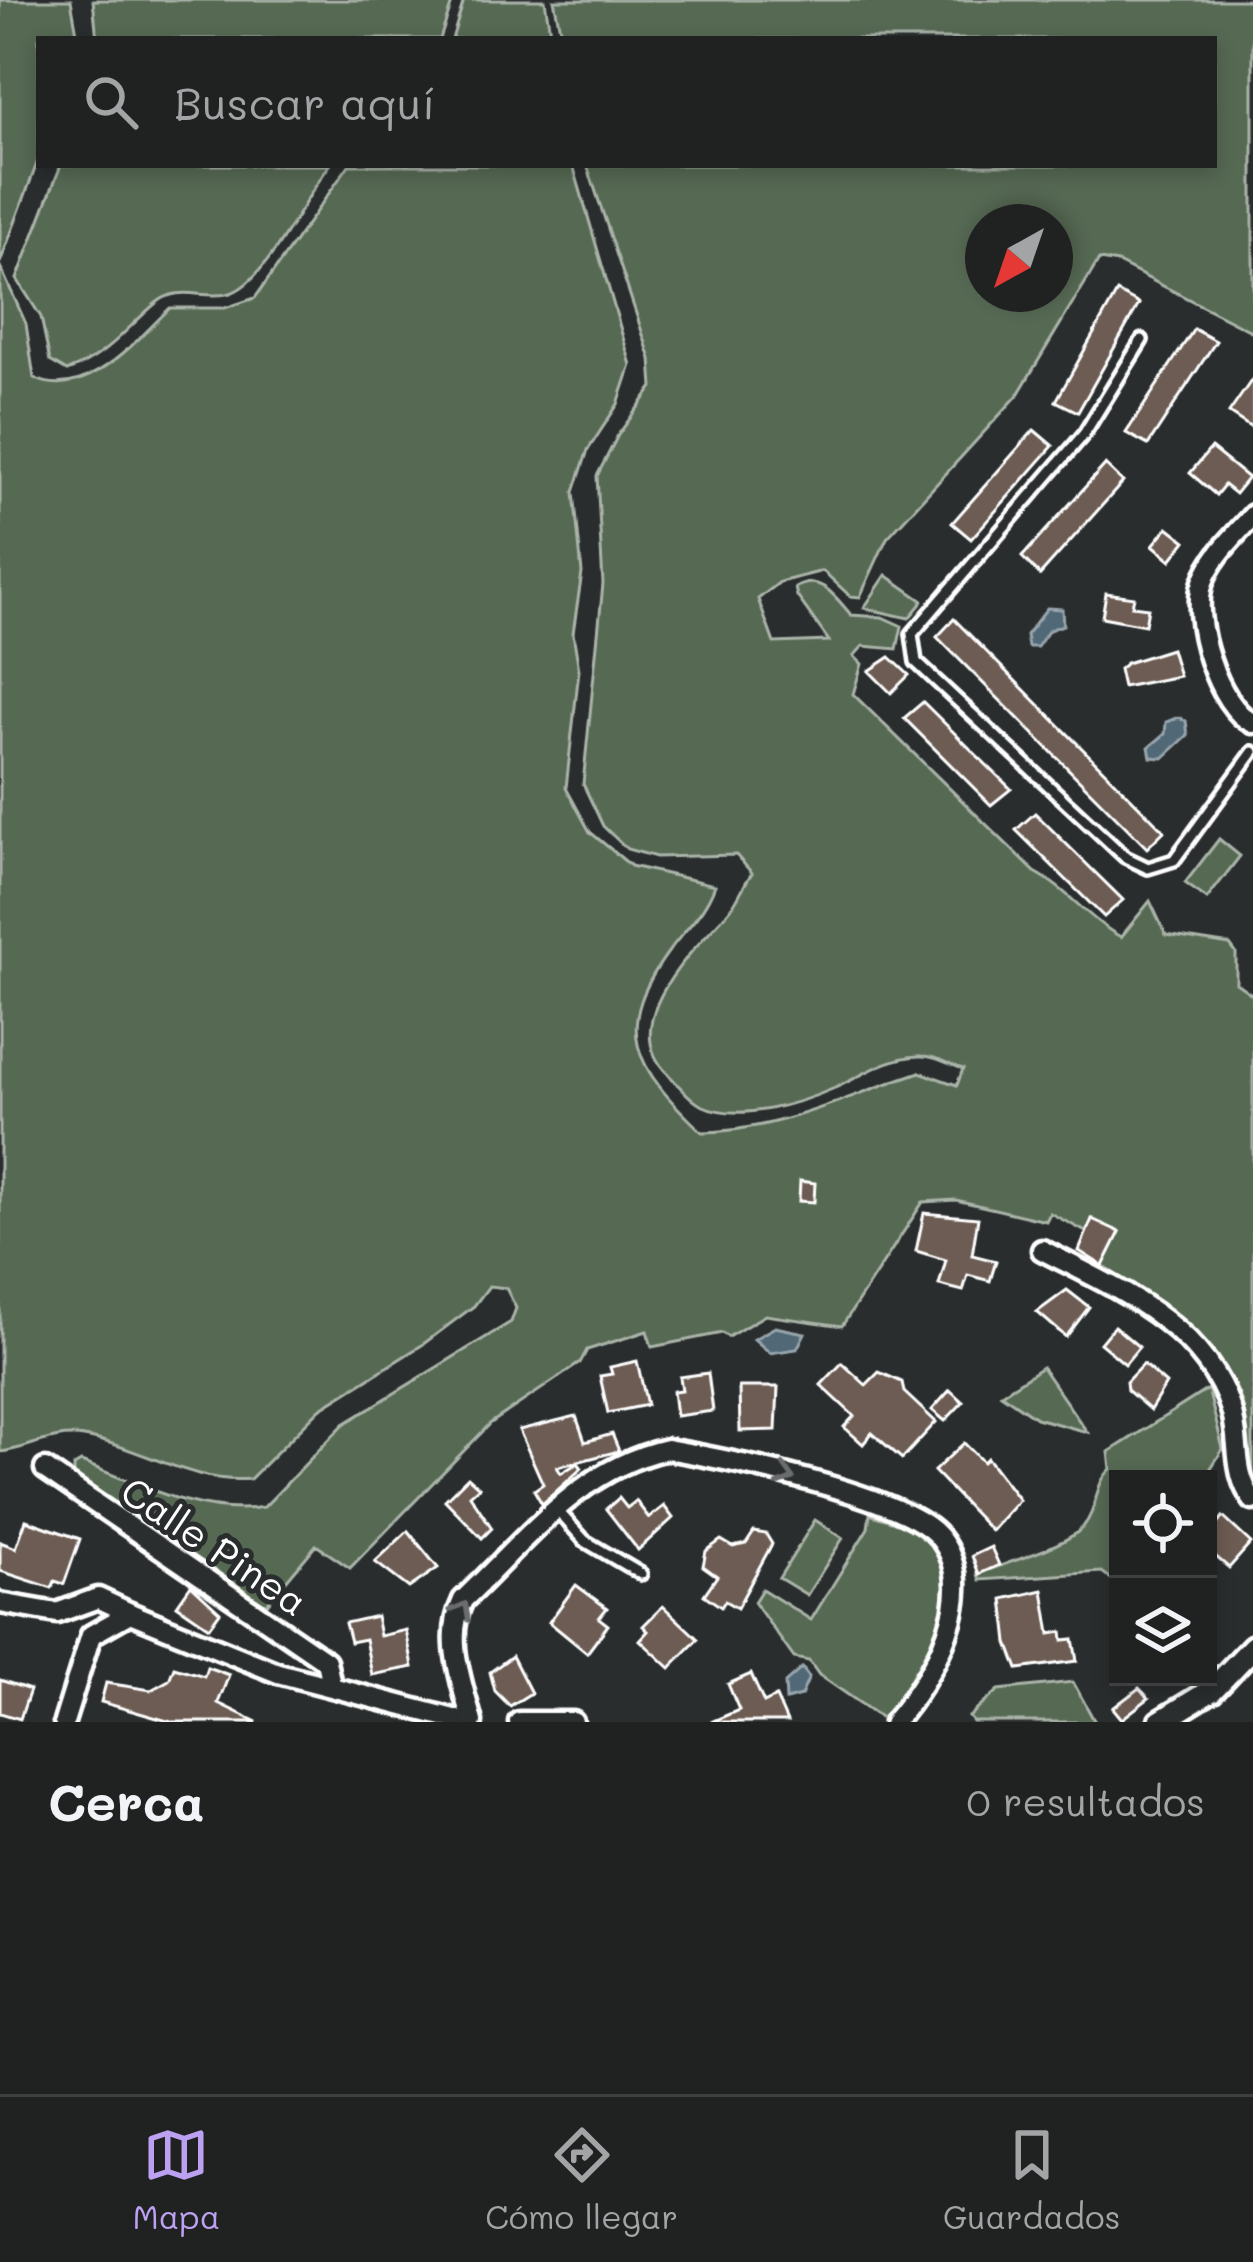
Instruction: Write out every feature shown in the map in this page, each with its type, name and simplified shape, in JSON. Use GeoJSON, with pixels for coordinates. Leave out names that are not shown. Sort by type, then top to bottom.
{"type":"FeatureCollection","features":[{"type":"Feature","properties":{"kind":"street"},"geometry":{"type":"LineString","coordinates":[[1253,514],[1213,562],[1200,593],[1223,697],[1235,714],[1253,723]]}},
{"type":"Feature","properties":{"kind":"street"},"geometry":{"type":"LineString","coordinates":[[1042,1250],[1146,1304],[1193,1343],[1231,1409],[1244,1489],[1253,1500]]}},
{"type":"Feature","properties":{"kind":"street"},"geometry":{"type":"LineString","coordinates":[[0,1603],[57,1613],[98,1598],[278,1673],[468,1722],[453,1620],[464,1600],[596,1474],[632,1456],[667,1449],[784,1475],[911,1517],[938,1535],[954,1564],[959,1593],[937,1656],[894,1722]]}},
{"type":"Feature","properties":{"kind":"street","name":"Calle Pinea"},"geometry":{"type":"LineString","coordinates":[[45,1468],[326,1661],[331,1685]]}},
{"type":"Feature","properties":{"kind":"street"},"geometry":{"type":"LineString","coordinates":[[64,1722],[91,1635],[130,1613]]}},
{"type":"Feature","properties":{"kind":"street"},"geometry":{"type":"LineString","coordinates":[[1160,1722],[1212,1690],[1253,1647]]}},
{"type":"Feature","properties":{"kind":"street"},"geometry":{"type":"LineString","coordinates":[[519,1722],[573,1722]]}},
{"type":"Feature","properties":{"kind":"lane"},"geometry":{"type":"LineString","coordinates":[[1142,340],[1084,434],[912,634],[910,645],[916,662],[1125,857],[1148,868],[1174,860],[1253,752]]}},
{"type":"Feature","properties":{"kind":"lane"},"geometry":{"type":"LineString","coordinates":[[557,1510],[585,1541],[641,1574]]}},
{"type":"Feature","properties":{"kind":"green space"},"geometry":{"type":"Polygon","coordinates":[[[0,0],[71,0],[77,36],[36,36],[36,166],[0,263],[0,0]]]}},
{"type":"Feature","properties":{"kind":"green space"},"geometry":{"type":"Polygon","coordinates":[[[93,0],[453,0],[441,36],[97,36],[93,0]]]}},
{"type":"Feature","properties":{"kind":"green space"},"geometry":{"type":"Polygon","coordinates":[[[464,0],[545,0],[551,36],[453,36],[464,0]]]}},
{"type":"Feature","properties":{"kind":"green space"},"geometry":{"type":"Polygon","coordinates":[[[554,0],[1253,0],[1253,332],[1118,263],[1099,260],[1073,303],[1073,204],[965,204],[965,312],[1068,312],[1017,396],[887,538],[860,597],[850,596],[823,571],[780,582],[758,599],[774,643],[829,641],[797,596],[795,588],[804,584],[826,589],[851,615],[882,617],[902,626],[897,649],[863,646],[854,656],[862,664],[853,694],[1035,872],[1109,930],[1121,937],[1150,901],[1166,935],[1230,945],[1236,953],[1236,983],[1253,995],[1253,1478],[1242,1405],[1228,1374],[1180,1321],[1103,1266],[1093,1220],[1086,1232],[1050,1213],[1046,1221],[956,1200],[923,1202],[842,1326],[765,1315],[728,1337],[722,1333],[652,1347],[647,1331],[587,1350],[580,1363],[491,1423],[350,1568],[316,1545],[266,1605],[74,1475],[74,1466],[81,1462],[194,1503],[218,1508],[264,1507],[344,1424],[511,1322],[516,1308],[506,1288],[489,1286],[474,1306],[422,1345],[320,1409],[250,1479],[187,1471],[84,1437],[61,1437],[0,1452],[0,266],[26,324],[34,378],[72,382],[109,364],[170,308],[225,308],[255,298],[347,168],[574,168],[631,365],[618,404],[588,450],[574,492],[582,573],[573,633],[579,670],[566,788],[590,832],[631,866],[715,885],[641,1001],[636,1024],[646,1067],[702,1132],[786,1119],[920,1072],[957,1085],[963,1069],[930,1057],[907,1057],[804,1100],[733,1112],[697,1102],[654,1054],[650,1032],[665,987],[732,908],[752,873],[736,855],[656,857],[627,849],[603,826],[583,784],[603,584],[597,476],[618,435],[653,387],[651,359],[588,168],[1217,168],[1217,36],[561,36],[554,0]]]}},
{"type":"Feature","properties":{"kind":"green space"},"geometry":{"type":"Polygon","coordinates":[[[60,168],[328,168],[269,258],[241,288],[227,294],[181,293],[164,298],[104,351],[67,371],[50,361],[41,317],[17,279],[60,168]]]}},
{"type":"Feature","properties":{"kind":"green space"},"geometry":{"type":"Polygon","coordinates":[[[886,575],[923,601],[909,618],[864,608],[886,575]]]}},
{"type":"Feature","properties":{"kind":"green space"},"geometry":{"type":"Polygon","coordinates":[[[1219,839],[1240,856],[1207,899],[1185,883],[1219,839]]]}},
{"type":"Feature","properties":{"kind":"green space"},"geometry":{"type":"Polygon","coordinates":[[[1042,1367],[1087,1432],[1036,1418],[1001,1394],[1042,1367]]]}},
{"type":"Feature","properties":{"kind":"green space"},"geometry":{"type":"Polygon","coordinates":[[[1208,1389],[1223,1449],[1210,1470],[1110,1470],[1109,1452],[1208,1389]]]}},
{"type":"Feature","properties":{"kind":"green space"},"geometry":{"type":"Polygon","coordinates":[[[1109,1472],[1109,1577],[1102,1572],[980,1580],[978,1574],[1075,1534],[1088,1520],[1109,1472]]]}},
{"type":"Feature","properties":{"kind":"green space"},"geometry":{"type":"Polygon","coordinates":[[[870,1514],[914,1530],[935,1548],[945,1570],[939,1623],[883,1719],[819,1675],[809,1661],[794,1658],[754,1602],[762,1589],[811,1620],[868,1528],[870,1514]]]}},
{"type":"Feature","properties":{"kind":"green space"},"geometry":{"type":"Polygon","coordinates":[[[815,1520],[843,1538],[807,1595],[779,1578],[815,1520]]]}},
{"type":"Feature","properties":{"kind":"green space"},"geometry":{"type":"Polygon","coordinates":[[[1073,1682],[1095,1722],[973,1722],[969,1717],[999,1690],[1073,1682]]]}},
{"type":"Feature","properties":{"kind":"water"},"geometry":{"type":"Polygon","coordinates":[[[1047,608],[1062,609],[1063,625],[1049,630],[1037,647],[1028,647],[1026,635],[1047,608]]]}},
{"type":"Feature","properties":{"kind":"water"},"geometry":{"type":"Polygon","coordinates":[[[1179,717],[1186,721],[1188,735],[1163,758],[1151,757],[1149,747],[1165,734],[1166,722],[1179,717]]]}},
{"type":"Feature","properties":{"kind":"water"},"geometry":{"type":"Polygon","coordinates":[[[775,1327],[805,1333],[797,1349],[770,1353],[754,1339],[775,1327]]]}},
{"type":"Feature","properties":{"kind":"water"},"geometry":{"type":"Polygon","coordinates":[[[802,1668],[809,1677],[801,1696],[786,1700],[785,1683],[802,1668]]]}},
{"type":"Feature","properties":{"kind":"building"},"geometry":{"type":"Polygon","coordinates":[[[1117,292],[1139,304],[1078,412],[1056,401],[1117,292]]]}},
{"type":"Feature","properties":{"kind":"building"},"geometry":{"type":"Polygon","coordinates":[[[1194,329],[1216,341],[1148,445],[1126,433],[1194,329]]]}},
{"type":"Feature","properties":{"kind":"building"},"geometry":{"type":"Polygon","coordinates":[[[1253,378],[1253,429],[1229,413],[1253,378]]]}},
{"type":"Feature","properties":{"kind":"building"},"geometry":{"type":"Polygon","coordinates":[[[1034,430],[1053,446],[971,539],[952,523],[1034,430]]]}},
{"type":"Feature","properties":{"kind":"building"},"geometry":{"type":"Polygon","coordinates":[[[1211,448],[1248,478],[1235,494],[1224,485],[1216,495],[1190,473],[1211,448]]]}},
{"type":"Feature","properties":{"kind":"building"},"geometry":{"type":"Polygon","coordinates":[[[1105,465],[1123,482],[1040,575],[1022,557],[1105,465]]]}},
{"type":"Feature","properties":{"kind":"building"},"geometry":{"type":"Polygon","coordinates":[[[1168,527],[1186,541],[1171,560],[1153,545],[1168,527]]]}},
{"type":"Feature","properties":{"kind":"building"},"geometry":{"type":"Polygon","coordinates":[[[1106,593],[1134,597],[1132,606],[1148,608],[1145,625],[1102,617],[1106,593]]]}},
{"type":"Feature","properties":{"kind":"building"},"geometry":{"type":"Polygon","coordinates":[[[954,619],[1164,831],[1147,848],[937,637],[954,619]]]}},
{"type":"Feature","properties":{"kind":"building"},"geometry":{"type":"Polygon","coordinates":[[[1171,649],[1179,676],[1123,687],[1119,669],[1126,663],[1171,649]]]}},
{"type":"Feature","properties":{"kind":"building"},"geometry":{"type":"Polygon","coordinates":[[[890,657],[909,675],[891,693],[869,671],[890,657]]]}},
{"type":"Feature","properties":{"kind":"building"},"geometry":{"type":"Polygon","coordinates":[[[923,702],[1011,789],[991,805],[904,718],[923,702]]]}},
{"type":"Feature","properties":{"kind":"building"},"geometry":{"type":"Polygon","coordinates":[[[1035,813],[1123,900],[1104,917],[1016,830],[1035,813]]]}},
{"type":"Feature","properties":{"kind":"building"},"geometry":{"type":"Polygon","coordinates":[[[800,1181],[815,1183],[814,1202],[799,1201],[800,1181]]]}},
{"type":"Feature","properties":{"kind":"building"},"geometry":{"type":"Polygon","coordinates":[[[924,1213],[978,1218],[972,1255],[996,1261],[990,1281],[968,1275],[963,1291],[939,1285],[946,1260],[916,1251],[924,1213]]]}},
{"type":"Feature","properties":{"kind":"building"},"geometry":{"type":"Polygon","coordinates":[[[1092,1219],[1120,1232],[1103,1266],[1079,1251],[1092,1219]]]}},
{"type":"Feature","properties":{"kind":"building"},"geometry":{"type":"Polygon","coordinates":[[[1067,1290],[1089,1307],[1066,1337],[1037,1312],[1067,1290]]]}},
{"type":"Feature","properties":{"kind":"building"},"geometry":{"type":"Polygon","coordinates":[[[1114,1326],[1139,1347],[1125,1364],[1100,1343],[1114,1326]]]}},
{"type":"Feature","properties":{"kind":"building"},"geometry":{"type":"Polygon","coordinates":[[[637,1361],[647,1405],[608,1413],[600,1376],[612,1374],[610,1367],[637,1361]]]}},
{"type":"Feature","properties":{"kind":"building"},"geometry":{"type":"Polygon","coordinates":[[[842,1363],[866,1385],[879,1372],[902,1382],[904,1392],[936,1422],[902,1459],[872,1433],[863,1444],[844,1427],[854,1416],[821,1385],[842,1363]]]}},
{"type":"Feature","properties":{"kind":"building"},"geometry":{"type":"Polygon","coordinates":[[[1143,1364],[1166,1384],[1150,1410],[1127,1390],[1126,1382],[1143,1364]]]}},
{"type":"Feature","properties":{"kind":"building"},"geometry":{"type":"Polygon","coordinates":[[[708,1373],[713,1411],[676,1416],[673,1391],[682,1390],[680,1377],[708,1373]]]}},
{"type":"Feature","properties":{"kind":"building"},"geometry":{"type":"Polygon","coordinates":[[[739,1387],[778,1387],[776,1430],[740,1431],[739,1387]]]}},
{"type":"Feature","properties":{"kind":"building"},"geometry":{"type":"Polygon","coordinates":[[[950,1390],[963,1402],[945,1421],[932,1410],[950,1390]]]}},
{"type":"Feature","properties":{"kind":"building"},"geometry":{"type":"Polygon","coordinates":[[[576,1416],[585,1442],[612,1434],[619,1451],[557,1467],[561,1473],[578,1463],[582,1468],[542,1504],[534,1490],[543,1484],[519,1430],[576,1416]]]}},
{"type":"Feature","properties":{"kind":"building"},"geometry":{"type":"Polygon","coordinates":[[[964,1443],[983,1462],[987,1458],[1019,1500],[991,1531],[934,1471],[964,1443]]]}},
{"type":"Feature","properties":{"kind":"building"},"geometry":{"type":"Polygon","coordinates":[[[468,1477],[479,1487],[470,1495],[492,1528],[482,1538],[445,1500],[468,1477]]]}},
{"type":"Feature","properties":{"kind":"building"},"geometry":{"type":"Polygon","coordinates":[[[619,1498],[627,1508],[636,1501],[649,1518],[664,1506],[673,1518],[638,1550],[606,1509],[619,1498]]]}},
{"type":"Feature","properties":{"kind":"building"},"geometry":{"type":"Polygon","coordinates":[[[1223,1517],[1251,1543],[1229,1568],[1217,1558],[1217,1524],[1223,1517]]]}},
{"type":"Feature","properties":{"kind":"building"},"geometry":{"type":"Polygon","coordinates":[[[26,1520],[80,1539],[64,1584],[55,1581],[52,1588],[0,1571],[0,1542],[16,1548],[26,1520]]]}},
{"type":"Feature","properties":{"kind":"building"},"geometry":{"type":"Polygon","coordinates":[[[408,1531],[438,1568],[409,1588],[375,1562],[408,1531]]]}},
{"type":"Feature","properties":{"kind":"building"},"geometry":{"type":"Polygon","coordinates":[[[754,1532],[766,1534],[772,1544],[737,1608],[725,1601],[721,1607],[704,1595],[717,1576],[703,1566],[706,1551],[721,1540],[733,1547],[746,1544],[754,1532]]]}},
{"type":"Feature","properties":{"kind":"building"},"geometry":{"type":"Polygon","coordinates":[[[991,1547],[999,1565],[979,1574],[972,1556],[991,1547]]]}},
{"type":"Feature","properties":{"kind":"building"},"geometry":{"type":"Polygon","coordinates":[[[191,1585],[220,1612],[209,1627],[177,1605],[191,1585]]]}},
{"type":"Feature","properties":{"kind":"building"},"geometry":{"type":"Polygon","coordinates":[[[576,1585],[607,1608],[599,1618],[608,1625],[587,1653],[549,1622],[576,1585]]]}},
{"type":"Feature","properties":{"kind":"building"},"geometry":{"type":"Polygon","coordinates":[[[1043,1590],[1050,1634],[1062,1632],[1063,1640],[1073,1639],[1077,1661],[1018,1669],[1008,1643],[1003,1599],[1043,1590]]]}},
{"type":"Feature","properties":{"kind":"building"},"geometry":{"type":"Polygon","coordinates":[[[663,1606],[698,1639],[670,1668],[640,1640],[648,1631],[643,1626],[663,1606]]]}},
{"type":"Feature","properties":{"kind":"building"},"geometry":{"type":"Polygon","coordinates":[[[376,1616],[380,1636],[406,1630],[413,1667],[372,1675],[365,1639],[350,1642],[345,1623],[376,1616]]]}},
{"type":"Feature","properties":{"kind":"building"},"geometry":{"type":"Polygon","coordinates":[[[512,1656],[531,1693],[510,1706],[495,1691],[490,1672],[512,1656]]]}},
{"type":"Feature","properties":{"kind":"building"},"geometry":{"type":"Polygon","coordinates":[[[174,1667],[204,1676],[207,1667],[229,1675],[218,1703],[257,1722],[171,1722],[101,1702],[106,1683],[151,1690],[169,1680],[174,1667]]]}},
{"type":"Feature","properties":{"kind":"building"},"geometry":{"type":"Polygon","coordinates":[[[751,1674],[764,1703],[776,1697],[787,1722],[711,1722],[739,1710],[728,1684],[751,1674]]]}},
{"type":"Feature","properties":{"kind":"building"},"geometry":{"type":"Polygon","coordinates":[[[0,1680],[30,1690],[20,1719],[0,1713],[0,1680]]]}},
{"type":"Feature","properties":{"kind":"building"},"geometry":{"type":"Polygon","coordinates":[[[1139,1688],[1149,1698],[1122,1719],[1113,1708],[1139,1688]]]}}]}
